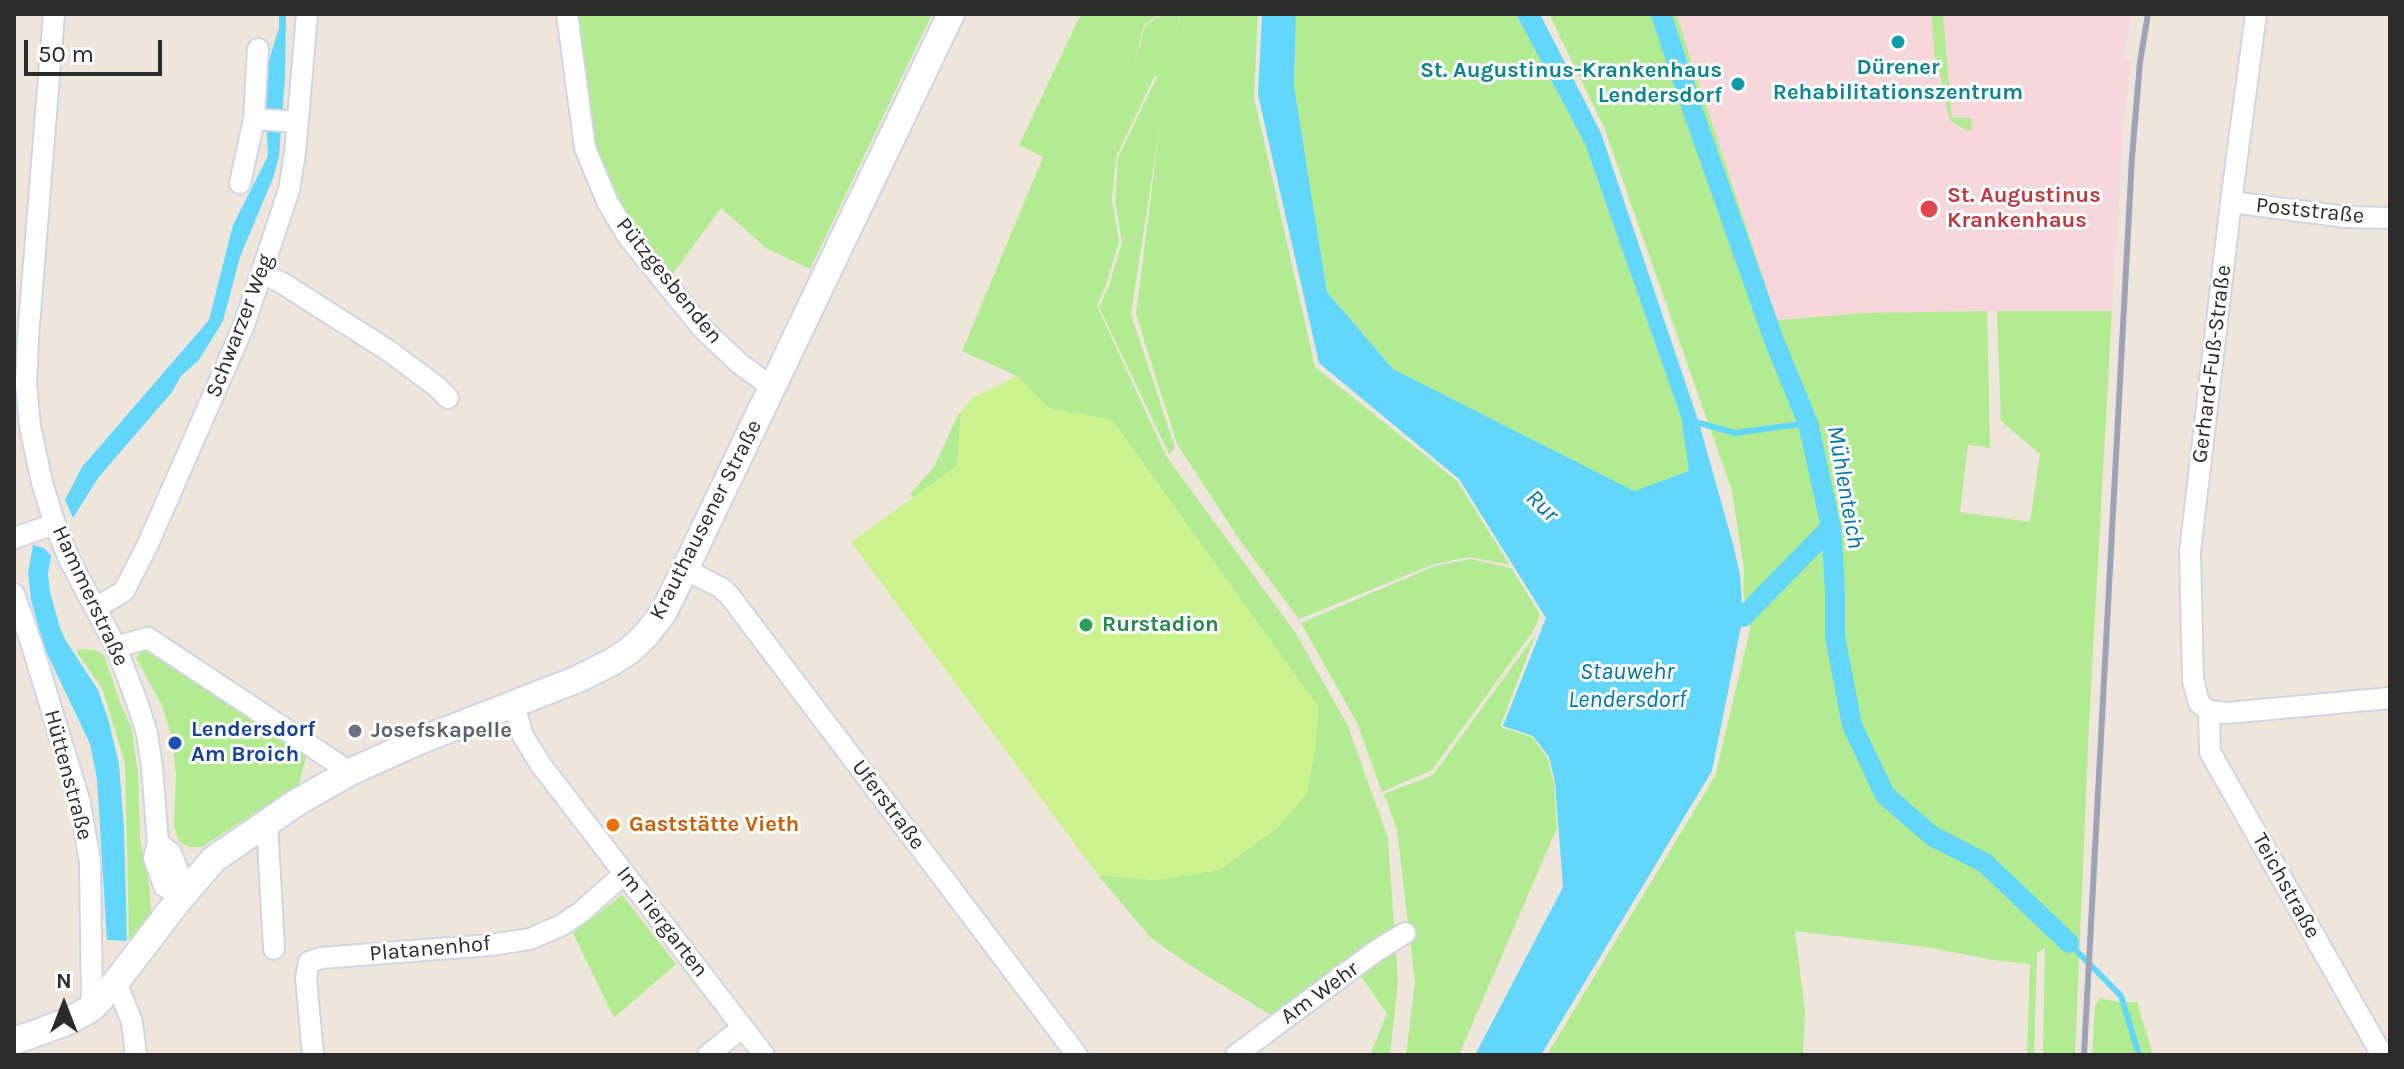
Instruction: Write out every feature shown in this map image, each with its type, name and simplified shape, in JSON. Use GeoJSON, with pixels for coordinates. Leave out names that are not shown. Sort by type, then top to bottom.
{"type":"FeatureCollection","features":[{"type":"Feature","properties":{"kind":"street","name":"Hammerstraße"},"geometry":{"type":"LineString","coordinates":[[54,14],[28,338],[26,384],[30,426],[42,483],[55,524],[69,559],[116,647],[137,702],[147,734],[158,843],[154,858],[164,886],[182,896]]}},
{"type":"Feature","properties":{"kind":"street","name":"Schwarzer Weg"},"geometry":{"type":"LineString","coordinates":[[96,608],[124,591],[148,544],[226,370],[262,273],[289,190],[293,122],[307,14]]}},
{"type":"Feature","properties":{"kind":"street","name":"Pützgesbenden"},"geometry":{"type":"LineString","coordinates":[[567,14],[585,148],[608,203],[629,238],[703,329],[740,364],[772,387]]}},
{"type":"Feature","properties":{"kind":"street","name":"Krauthausener Straße"},"geometry":{"type":"LineString","coordinates":[[14,1041],[64,1023],[92,1008],[214,859],[267,822],[350,772],[419,741],[578,679],[612,662],[629,651],[656,624],[951,14]]}},
{"type":"Feature","properties":{"kind":"street","name":"Gerhard-Fuß-Straße"},"geometry":{"type":"LineString","coordinates":[[2209,711],[2199,703],[2193,680],[2190,552],[2256,14]]}},
{"type":"Feature","properties":{"kind":"street"},"geometry":{"type":"LineString","coordinates":[[240,183],[258,119],[258,49]]}},
{"type":"Feature","properties":{"kind":"street"},"geometry":{"type":"LineString","coordinates":[[258,119],[293,122]]}},
{"type":"Feature","properties":{"kind":"street","name":"Poststraße"},"geometry":{"type":"LineString","coordinates":[[2231,202],[2346,217],[2390,218]]}},
{"type":"Feature","properties":{"kind":"street"},"geometry":{"type":"LineString","coordinates":[[262,273],[389,351],[448,398]]}},
{"type":"Feature","properties":{"kind":"street"},"geometry":{"type":"LineString","coordinates":[[14,538],[55,524]]}},
{"type":"Feature","properties":{"kind":"street","name":"Uferstraße"},"geometry":{"type":"LineString","coordinates":[[685,569],[729,595],[1077,1055]]}},
{"type":"Feature","properties":{"kind":"street","name":"Hüttenstraße"},"geometry":{"type":"LineString","coordinates":[[14,594],[80,803],[90,862],[92,1008]]}},
{"type":"Feature","properties":{"kind":"street"},"geometry":{"type":"LineString","coordinates":[[116,647],[148,638],[350,772]]}},
{"type":"Feature","properties":{"kind":"street"},"geometry":{"type":"LineString","coordinates":[[2209,711],[2227,713],[2390,698]]}},
{"type":"Feature","properties":{"kind":"street","name":"Im Tiergarten"},"geometry":{"type":"LineString","coordinates":[[514,705],[523,736],[541,765],[764,1055]]}},
{"type":"Feature","properties":{"kind":"street","name":"Teichstraße"},"geometry":{"type":"LineString","coordinates":[[2209,711],[2210,752],[2382,1055]]}},
{"type":"Feature","properties":{"kind":"street"},"geometry":{"type":"LineString","coordinates":[[267,822],[274,949]]}},
{"type":"Feature","properties":{"kind":"street","name":"Platanenhof"},"geometry":{"type":"LineString","coordinates":[[313,1055],[306,978],[309,962],[321,958],[530,939],[562,925],[581,912],[624,874]]}},
{"type":"Feature","properties":{"kind":"street","name":"Am Wehr"},"geometry":{"type":"LineString","coordinates":[[1236,1055],[1405,933]]}},
{"type":"Feature","properties":{"kind":"street"},"geometry":{"type":"LineString","coordinates":[[116,982],[132,1022],[136,1055]]}},
{"type":"Feature","properties":{"kind":"street"},"geometry":{"type":"LineString","coordinates":[[708,1055],[743,1027]]}},
{"type":"Feature","properties":{"kind":"shaded area","name":"St. Augustinus Krankenhaus"},"geometry":{"type":"Polygon","coordinates":[[[1676,14],[2132,14],[2123,59],[2131,61],[2125,108],[2112,311],[1865,313],[1777,320],[1676,14]]]}},
{"type":"Feature","properties":{"kind":"green space"},"geometry":{"type":"Polygon","coordinates":[[[578,14],[932,14],[810,269],[766,248],[721,208],[671,276],[633,232],[603,165],[596,144],[578,14]]]}},
{"type":"Feature","properties":{"kind":"green space"},"geometry":{"type":"Polygon","coordinates":[[[1081,14],[1160,14],[1144,25],[1132,73],[1145,26],[1162,14],[1179,14],[1176,33],[1180,14],[1258,14],[1254,97],[1315,367],[1457,481],[1510,565],[1469,557],[1434,564],[1299,619],[1241,542],[1177,444],[1136,314],[1160,125],[1131,314],[1175,448],[1169,454],[1099,307],[1109,286],[1122,242],[1115,201],[1118,158],[1157,77],[1155,75],[1116,157],[1112,200],[1119,242],[1097,306],[1166,456],[1295,632],[1348,726],[1388,838],[1398,982],[1390,1055],[1370,1055],[1387,1014],[1350,960],[1274,1017],[1151,938],[1098,875],[1156,880],[1219,870],[1278,827],[1307,793],[1318,707],[1112,420],[1048,408],[1017,376],[962,351],[1043,157],[1019,145],[1081,14]]]}},
{"type":"Feature","properties":{"kind":"green space"},"geometry":{"type":"Polygon","coordinates":[[[1296,14],[1516,14],[1585,144],[1681,417],[1690,472],[1634,492],[1393,369],[1327,292],[1294,86],[1296,14]]]}},
{"type":"Feature","properties":{"kind":"green space"},"geometry":{"type":"Polygon","coordinates":[[[1549,14],[1676,14],[1777,320],[1865,313],[1987,311],[1990,448],[1968,445],[1960,512],[2030,522],[2040,454],[2001,421],[1997,311],[2112,311],[2089,724],[2075,1055],[2043,1055],[2045,948],[2037,953],[2034,1055],[2027,1055],[2030,964],[1795,931],[1805,1012],[1803,1055],[1547,1055],[1715,776],[1750,630],[1732,491],[1604,127],[1549,14]]]}},
{"type":"Feature","properties":{"kind":"green space"},"geometry":{"type":"Polygon","coordinates":[[[1931,14],[1943,14],[1952,118],[1971,118],[1972,127],[1968,132],[1950,120],[1940,72],[1936,71],[1931,14]]]}},
{"type":"Feature","properties":{"kind":"green space","name":"Rurstadion"},"geometry":{"type":"Polygon","coordinates":[[[1017,376],[1048,408],[1112,420],[1318,707],[1307,793],[1278,827],[1219,870],[1156,880],[1098,875],[851,542],[957,466],[961,413],[968,402],[1017,376]]]}},
{"type":"Feature","properties":{"kind":"green space"},"geometry":{"type":"Polygon","coordinates":[[[959,413],[957,466],[913,498],[910,494],[934,467],[959,413]]]}},
{"type":"Feature","properties":{"kind":"green space"},"geometry":{"type":"Polygon","coordinates":[[[1471,559],[1511,568],[1540,614],[1534,630],[1432,770],[1382,792],[1357,723],[1301,623],[1435,566],[1471,559]]]}},
{"type":"Feature","properties":{"kind":"green space"},"geometry":{"type":"Polygon","coordinates":[[[1536,634],[1500,727],[1532,737],[1547,757],[1554,782],[1557,828],[1459,1055],[1406,1055],[1415,982],[1397,830],[1384,794],[1433,775],[1536,634]]]}},
{"type":"Feature","properties":{"kind":"green space"},"geometry":{"type":"Polygon","coordinates":[[[143,648],[156,653],[306,757],[299,784],[202,847],[180,843],[174,827],[176,775],[172,738],[162,705],[136,658],[143,648]]]}},
{"type":"Feature","properties":{"kind":"green space"},"geometry":{"type":"Polygon","coordinates":[[[77,649],[95,650],[104,655],[131,726],[138,773],[140,839],[150,891],[151,918],[129,940],[125,763],[102,688],[77,649]]]}},
{"type":"Feature","properties":{"kind":"green space"},"geometry":{"type":"Polygon","coordinates":[[[622,895],[676,964],[614,1018],[573,933],[622,895]]]}},
{"type":"Feature","properties":{"kind":"green space"},"geometry":{"type":"Polygon","coordinates":[[[2100,998],[2137,1002],[2153,1055],[2092,1055],[2095,1006],[2100,998]]]}},
{"type":"Feature","properties":{"kind":"water"},"geometry":{"type":"Polygon","coordinates":[[[279,14],[286,14],[279,157],[240,257],[223,321],[199,360],[181,376],[172,392],[98,478],[73,518],[65,500],[82,467],[209,320],[233,225],[268,156],[264,76],[279,28],[279,14]]]}},
{"type":"Feature","properties":{"kind":"water","name":"Stauwehr Lendersdorf"},"geometry":{"type":"Polygon","coordinates":[[[1262,14],[1296,14],[1294,86],[1327,292],[1393,369],[1634,491],[1689,471],[1681,417],[1585,144],[1516,14],[1540,14],[1601,133],[1699,423],[1733,544],[1740,575],[1743,617],[1712,771],[1541,1055],[1475,1055],[1563,887],[1555,782],[1549,757],[1533,736],[1503,726],[1546,618],[1459,479],[1319,363],[1258,95],[1262,14]]]}},
{"type":"Feature","properties":{"kind":"water"},"geometry":{"type":"Polygon","coordinates":[[[33,545],[44,548],[51,556],[48,574],[50,592],[60,628],[98,690],[119,764],[127,941],[107,940],[97,779],[90,744],[44,647],[31,600],[28,573],[33,545]]]}},
{"type":"Feature","properties":{"kind":"waterway","name":"Mühlenteich"},"geometry":{"type":"LineString","coordinates":[[1661,14],[1775,343],[1808,423],[1831,527],[1835,636],[1852,725],[1885,795],[1932,836],[1985,863],[2069,943]]}},
{"type":"Feature","properties":{"kind":"waterway"},"geometry":{"type":"LineString","coordinates":[[1699,423],[1735,433],[1808,423]]}},
{"type":"Feature","properties":{"kind":"waterway"},"geometry":{"type":"LineString","coordinates":[[1743,617],[1831,527]]}},
{"type":"Feature","properties":{"kind":"waterway"},"geometry":{"type":"LineString","coordinates":[[2069,943],[2121,996],[2139,1055]]}},
{"type":"Feature","properties":{"kind":"railway"},"geometry":{"type":"LineString","coordinates":[[2084,1055],[2132,157],[2140,62],[2148,14]]}},
{"type":"Feature","properties":{"kind":"place","name":"Dürener Rehabilitationszentrum"},"geometry":{"type":"Point","coordinates":[1898,42]}},
{"type":"Feature","properties":{"kind":"place","name":"St. Augustinus-Krankenhaus Lendersdorf"},"geometry":{"type":"Point","coordinates":[1738,84]}},
{"type":"Feature","properties":{"kind":"place","name":"St. Augustinus Krankenhaus"},"geometry":{"type":"Point","coordinates":[1929,209]}},
{"type":"Feature","properties":{"kind":"place","name":"Rurstadion"},"geometry":{"type":"Point","coordinates":[1086,625]}},
{"type":"Feature","properties":{"kind":"place","name":"Josefskapelle"},"geometry":{"type":"Point","coordinates":[355,731]}},
{"type":"Feature","properties":{"kind":"place","name":"Lendersdorf Am Broich"},"geometry":{"type":"Point","coordinates":[175,743]}},
{"type":"Feature","properties":{"kind":"place","name":"Gaststätte Vieth"},"geometry":{"type":"Point","coordinates":[613,825]}},
{"type":"Feature","properties":{"kind":"water label","name":"Rur"},"geometry":{"type":"Point","coordinates":[1542,506]}}]}
